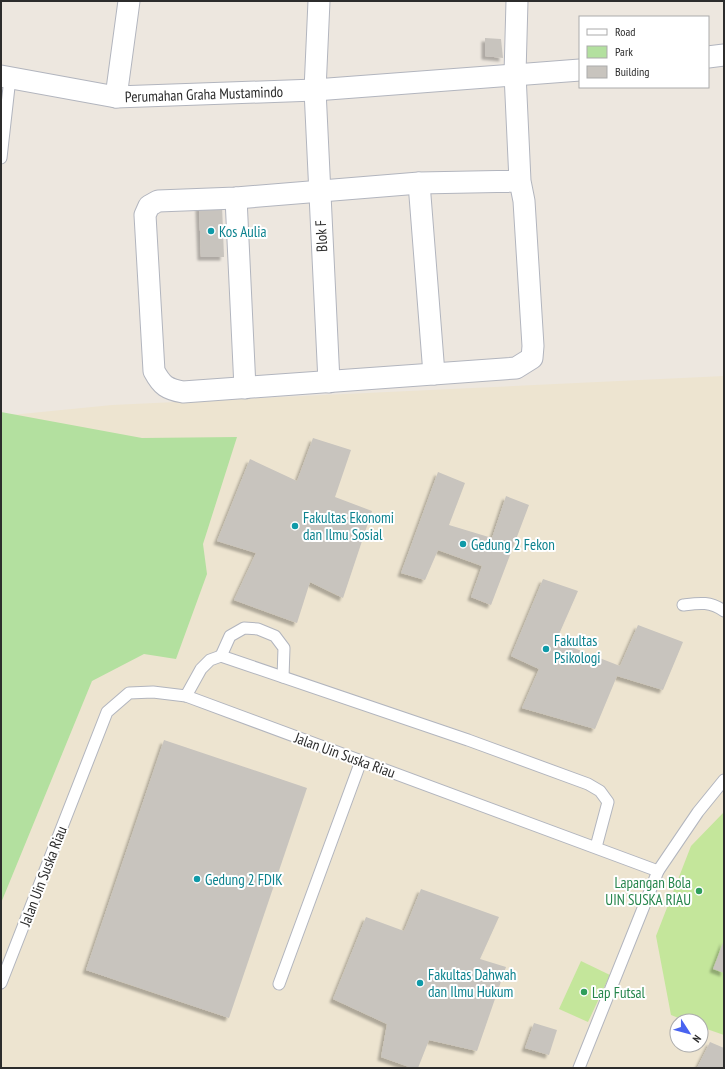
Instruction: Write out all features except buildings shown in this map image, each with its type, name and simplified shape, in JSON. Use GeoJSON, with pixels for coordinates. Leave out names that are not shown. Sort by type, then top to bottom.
{"type":"FeatureCollection","features":[{"type":"Feature","properties":{"kind":"street","name":"Perumahan Graha Mustamindo"},"geometry":{"type":"LineString","coordinates":[[133,1],[116,97],[315,90],[579,70]]}},
{"type":"Feature","properties":{"kind":"street"},"geometry":{"type":"LineString","coordinates":[[315,90],[319,1]]}},
{"type":"Feature","properties":{"kind":"street"},"geometry":{"type":"LineString","coordinates":[[516,1],[514,74],[520,181],[524,201],[533,346],[532,358],[516,368],[245,388],[183,392],[171,390],[160,383],[154,371],[145,215],[149,206],[158,201],[236,198],[419,183],[520,181]]}},
{"type":"Feature","properties":{"kind":"street"},"geometry":{"type":"LineString","coordinates":[[709,57],[724,55]]}},
{"type":"Feature","properties":{"kind":"street"},"geometry":{"type":"LineString","coordinates":[[5,77],[116,97]]}},
{"type":"Feature","properties":{"kind":"street","name":"Blok F"},"geometry":{"type":"LineString","coordinates":[[315,90],[328,382]]}},
{"type":"Feature","properties":{"kind":"street"},"geometry":{"type":"LineString","coordinates":[[419,183],[434,374]]}},
{"type":"Feature","properties":{"kind":"street"},"geometry":{"type":"LineString","coordinates":[[236,198],[245,388]]}},
{"type":"Feature","properties":{"kind":"lane"},"geometry":{"type":"LineString","coordinates":[[1,158],[5,77]]}},
{"type":"Feature","properties":{"kind":"lane"},"geometry":{"type":"LineString","coordinates":[[683,605],[702,603],[716,606],[724,611]]}},
{"type":"Feature","properties":{"kind":"lane"},"geometry":{"type":"LineString","coordinates":[[221,656],[230,636],[244,628],[258,630],[275,636],[284,648],[283,678]]}},
{"type":"Feature","properties":{"kind":"lane"},"geometry":{"type":"LineString","coordinates":[[186,696],[201,669],[210,660],[221,656],[468,740],[588,784],[600,791],[608,802],[596,848]]}},
{"type":"Feature","properties":{"kind":"lane","name":"Jalan Uin Suska Riau"},"geometry":{"type":"LineString","coordinates":[[1,983],[107,712],[129,693],[153,692],[186,696],[658,871]]}},
{"type":"Feature","properties":{"kind":"lane"},"geometry":{"type":"LineString","coordinates":[[279,984],[361,761]]}},
{"type":"Feature","properties":{"kind":"lane"},"geometry":{"type":"LineString","coordinates":[[579,1068],[658,871],[698,812],[724,780]]}},
{"type":"Feature","properties":{"kind":"shaded area"},"geometry":{"type":"Polygon","coordinates":[[[724,376],[724,1068],[1,1068],[1,416],[112,405],[724,376]]]}},
{"type":"Feature","properties":{"kind":"green space"},"geometry":{"type":"Polygon","coordinates":[[[1,412],[142,438],[237,437],[203,544],[207,574],[176,659],[144,654],[92,681],[1,903],[1,412]]]}},
{"type":"Feature","properties":{"kind":"green space","name":"Lapangan Bola UIN SUSKA RIAU"},"geometry":{"type":"Polygon","coordinates":[[[724,812],[724,1035],[709,1030],[709,1013],[671,1013],[656,936],[691,846],[724,812]]]}},
{"type":"Feature","properties":{"kind":"green space","name":"Lap Futsal"},"geometry":{"type":"Polygon","coordinates":[[[581,961],[610,975],[588,1022],[559,1009],[581,961]]]}},
{"type":"Feature","properties":{"kind":"place","name":"Kos Aulia"},"geometry":{"type":"Point","coordinates":[211,231]}},
{"type":"Feature","properties":{"kind":"place","name":"Fakultas Ekonomi dan Ilmu Sosial"},"geometry":{"type":"Point","coordinates":[295,526]}},
{"type":"Feature","properties":{"kind":"place","name":"Gedung 2 Fekon"},"geometry":{"type":"Point","coordinates":[463,544]}},
{"type":"Feature","properties":{"kind":"place","name":"Fakultas Psikologi"},"geometry":{"type":"Point","coordinates":[546,649]}},
{"type":"Feature","properties":{"kind":"place","name":"Gedung 2 FDIK"},"geometry":{"type":"Point","coordinates":[197,879]}},
{"type":"Feature","properties":{"kind":"place","name":"Lapangan Bola UIN SUSKA RIAU"},"geometry":{"type":"Point","coordinates":[699,891]}},
{"type":"Feature","properties":{"kind":"place","name":"Fakultas Dahwah dan Ilmu Hukum"},"geometry":{"type":"Point","coordinates":[420,983]}},
{"type":"Feature","properties":{"kind":"place","name":"Lap Futsal"},"geometry":{"type":"Point","coordinates":[584,992]}}]}
